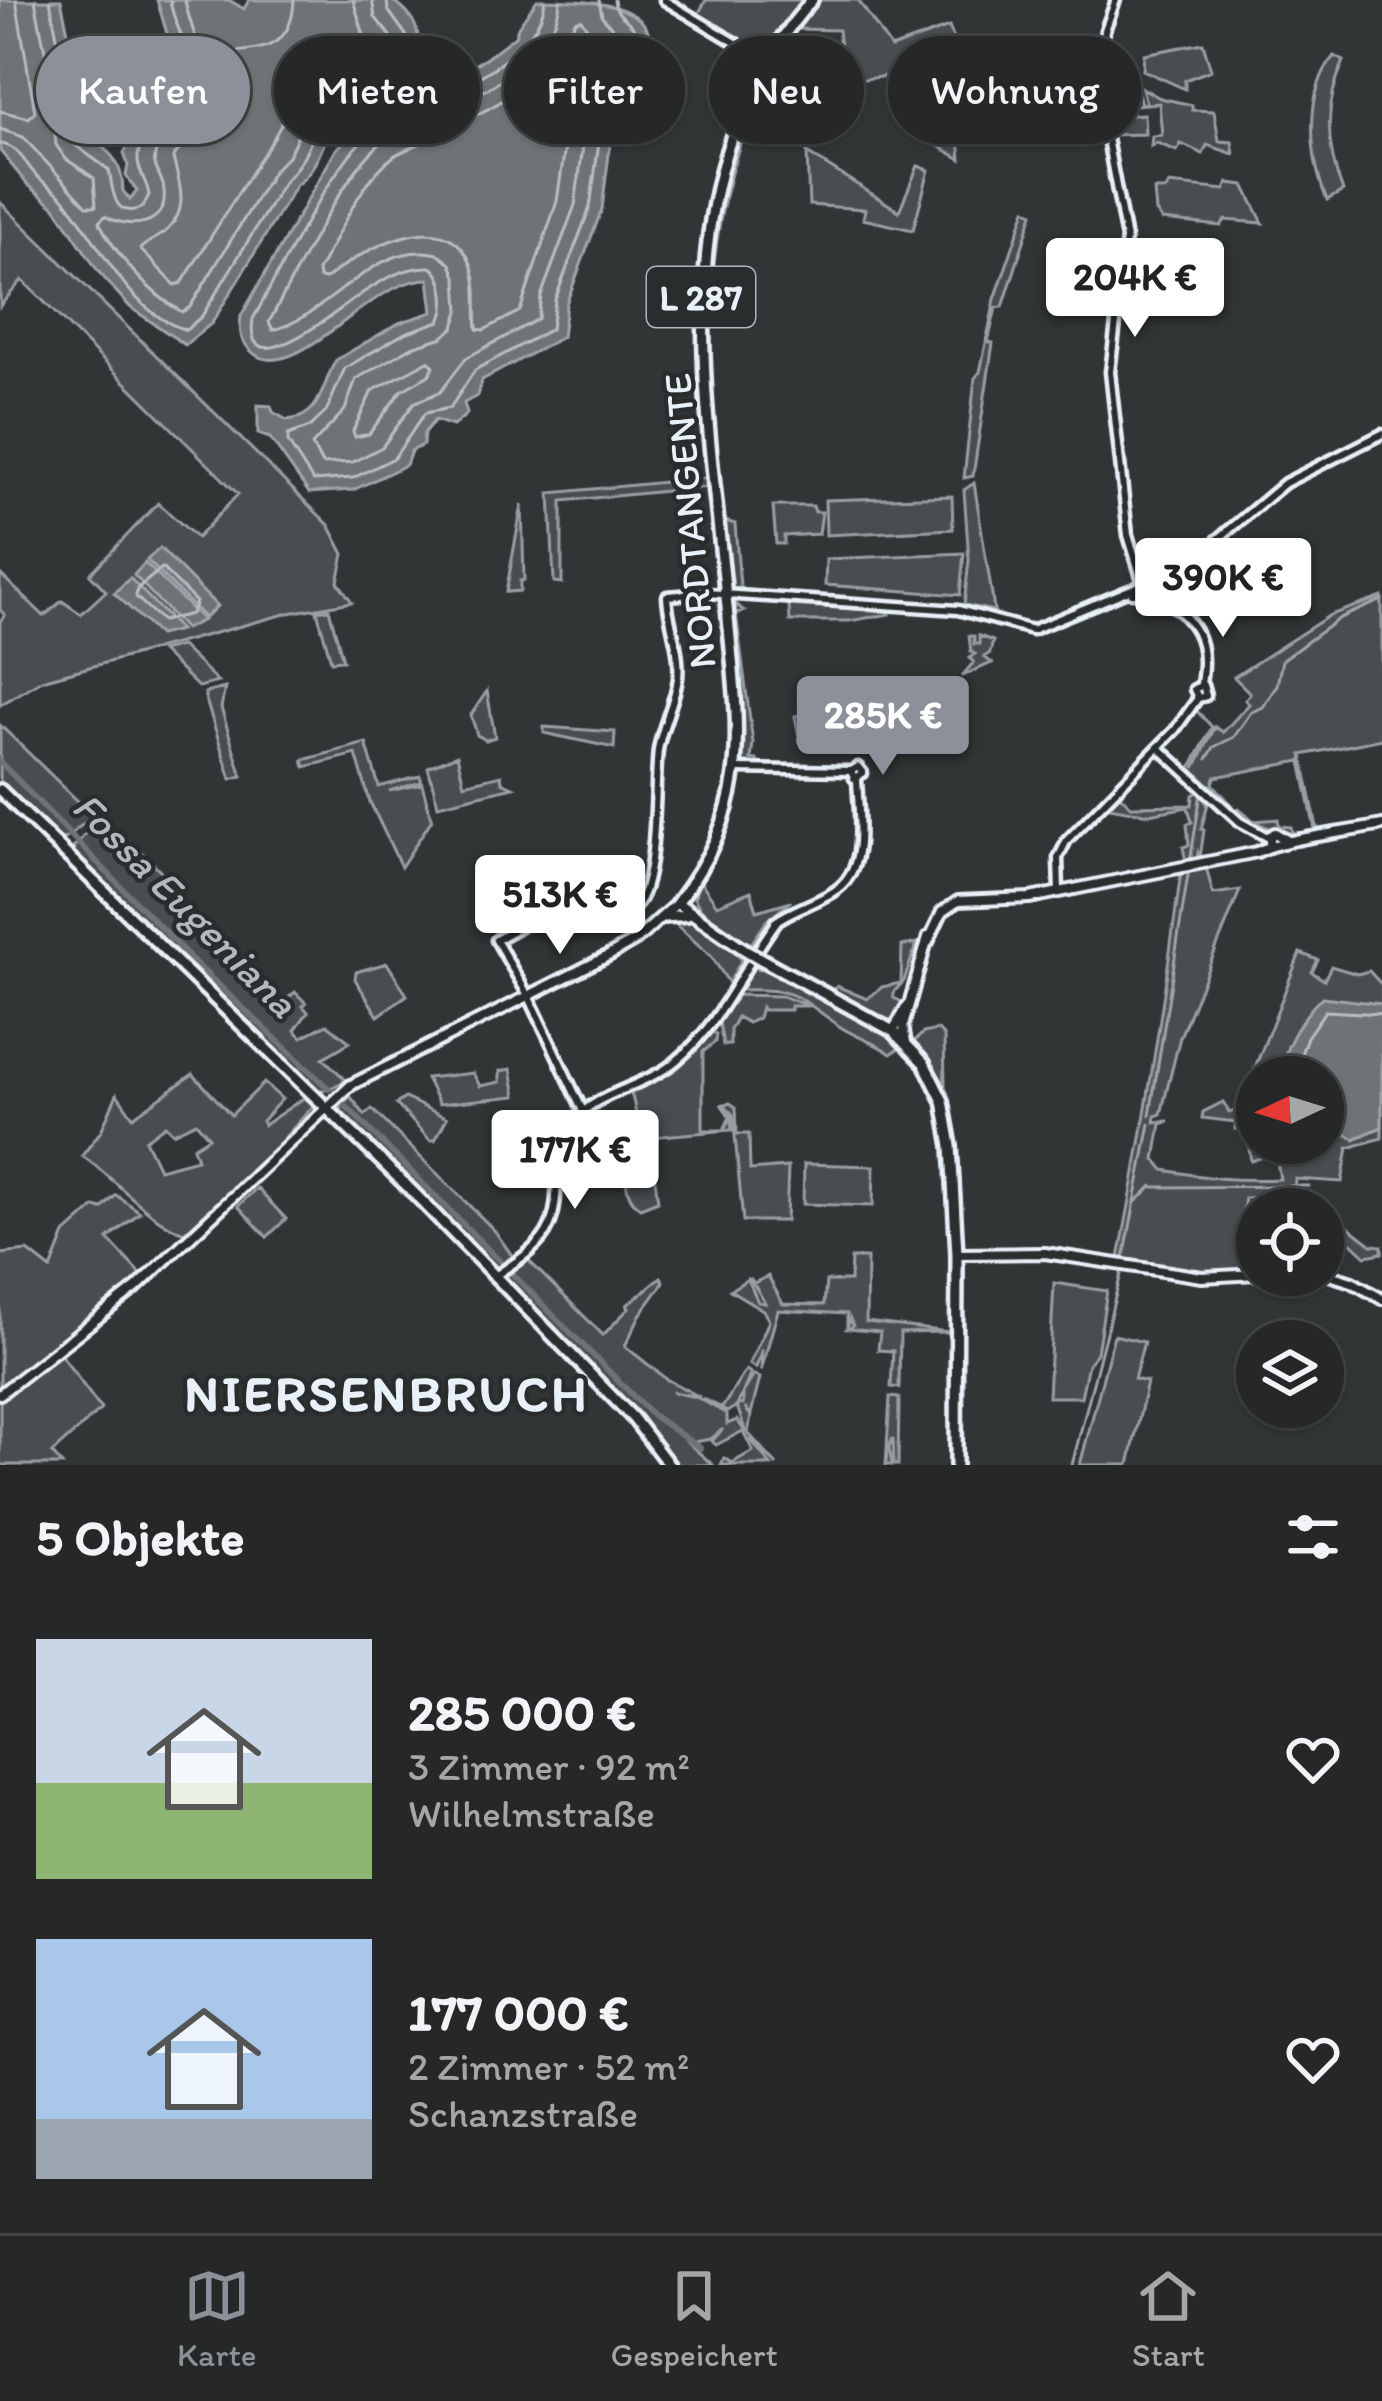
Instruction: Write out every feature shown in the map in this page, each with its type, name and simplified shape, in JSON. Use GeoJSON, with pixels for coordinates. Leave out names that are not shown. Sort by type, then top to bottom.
{"type":"FeatureCollection","features":[{"type":"Feature","properties":{"kind":"main road","name":"NORDTANGENTE"},"geometry":{"type":"LineString","coordinates":[[786,36],[812,0]]}},
{"type":"Feature","properties":{"kind":"main road","name":"NORDTANGENTE"},"geometry":{"type":"LineString","coordinates":[[678,901],[721,833],[736,769],[704,358],[703,262],[711,207],[730,144]]}},
{"type":"Feature","properties":{"kind":"main road"},"geometry":{"type":"LineString","coordinates":[[0,790],[499,1274],[632,1418],[669,1465]]}},
{"type":"Feature","properties":{"kind":"main road"},"geometry":{"type":"LineString","coordinates":[[892,1031],[911,1000],[937,916],[954,901],[1059,892],[1257,852],[1274,839],[1296,842],[1382,825]]}},
{"type":"Feature","properties":{"kind":"main road"},"geometry":{"type":"LineString","coordinates":[[689,888],[693,915]]}},
{"type":"Feature","properties":{"kind":"main road"},"geometry":{"type":"LineString","coordinates":[[0,1394],[136,1288],[356,1082],[626,947],[678,901],[760,959],[880,1022],[928,1069],[944,1103],[951,1146],[957,1254],[954,1465]]}},
{"type":"Feature","properties":{"kind":"main road"},"geometry":{"type":"LineString","coordinates":[[664,917],[693,915]]}},
{"type":"Feature","properties":{"kind":"main road"},"geometry":{"type":"LineString","coordinates":[[880,1022],[902,1020]]}},
{"type":"Feature","properties":{"kind":"main road"},"geometry":{"type":"LineString","coordinates":[[902,1020],[906,1043]]}},
{"type":"Feature","properties":{"kind":"main road"},"geometry":{"type":"LineString","coordinates":[[957,1254],[1045,1253],[1202,1277],[1236,1275]]}},
{"type":"Feature","properties":{"kind":"main road"},"geometry":{"type":"LineString","coordinates":[[1344,1280],[1382,1299]]}},
{"type":"Feature","properties":{"kind":"street"},"geometry":{"type":"LineString","coordinates":[[664,0],[724,36]]}},
{"type":"Feature","properties":{"kind":"street"},"geometry":{"type":"LineString","coordinates":[[1059,892],[1058,858],[1067,840],[1158,747],[1198,698],[1208,694],[1201,684],[1203,648],[1197,630],[1183,612],[1148,585],[1131,549],[1110,372],[1126,239],[1098,91],[1105,30],[1116,0]]}},
{"type":"Feature","properties":{"kind":"street"},"geometry":{"type":"LineString","coordinates":[[583,1112],[529,997],[496,940],[540,915],[566,910],[621,912],[633,908],[641,898],[654,830],[658,748],[678,680],[669,594],[958,610],[1032,630],[1178,570],[1285,483],[1382,434]]}},
{"type":"Feature","properties":{"kind":"street"},"geometry":{"type":"LineString","coordinates":[[1158,747],[1248,826],[1274,839]]}},
{"type":"Feature","properties":{"kind":"street"},"geometry":{"type":"LineString","coordinates":[[499,1274],[549,1228],[559,1146],[568,1127],[583,1112],[665,1070],[693,1045],[722,1006],[765,932],[850,878],[858,856],[854,775],[736,769]]}},
{"type":"Feature","properties":{"kind":"shaded area"},"geometry":{"type":"Polygon","coordinates":[[[706,0],[807,0],[779,36],[732,36],[696,18],[706,0]]]}},
{"type":"Feature","properties":{"kind":"shaded area"},"geometry":{"type":"Polygon","coordinates":[[[818,0],[858,0],[888,44],[888,76],[864,79],[864,36],[797,29],[818,0]]]}},
{"type":"Feature","properties":{"kind":"shaded area"},"geometry":{"type":"Polygon","coordinates":[[[949,27],[953,36],[924,36],[949,27]]]}},
{"type":"Feature","properties":{"kind":"shaded area"},"geometry":{"type":"Polygon","coordinates":[[[1203,43],[1211,70],[1185,80],[1185,89],[1143,70],[1144,54],[1203,43]]]}},
{"type":"Feature","properties":{"kind":"shaded area"},"geometry":{"type":"Polygon","coordinates":[[[1334,56],[1344,61],[1329,125],[1343,191],[1327,200],[1316,165],[1312,126],[1318,88],[1334,56]]]}},
{"type":"Feature","properties":{"kind":"shaded area"},"geometry":{"type":"Polygon","coordinates":[[[1142,88],[1160,98],[1192,105],[1192,110],[1214,111],[1219,141],[1232,142],[1234,154],[1207,145],[1203,154],[1181,144],[1177,151],[1157,143],[1151,146],[1152,136],[1162,135],[1159,103],[1141,104],[1146,103],[1142,88]]]}},
{"type":"Feature","properties":{"kind":"shaded area"},"geometry":{"type":"Polygon","coordinates":[[[727,144],[702,261],[699,323],[720,584],[717,586],[709,487],[562,501],[562,583],[554,582],[550,493],[708,478],[701,389],[698,345],[698,301],[705,214],[714,171],[727,144]]]}},
{"type":"Feature","properties":{"kind":"shaded area"},"geometry":{"type":"Polygon","coordinates":[[[736,144],[741,144],[717,239],[711,349],[725,521],[735,524],[740,586],[745,591],[729,586],[709,389],[710,263],[720,200],[736,144]]]}},
{"type":"Feature","properties":{"kind":"shaded area"},"geometry":{"type":"Polygon","coordinates":[[[935,144],[960,144],[961,159],[935,144]]]}},
{"type":"Feature","properties":{"kind":"shaded area"},"geometry":{"type":"Polygon","coordinates":[[[807,153],[899,211],[918,166],[929,170],[913,230],[863,219],[865,209],[809,205],[807,153]]]}},
{"type":"Feature","properties":{"kind":"shaded area"},"geometry":{"type":"Polygon","coordinates":[[[1228,183],[1244,185],[1263,223],[1225,220],[1221,226],[1162,220],[1156,212],[1154,190],[1166,190],[1169,184],[1225,190],[1228,183]]]}},
{"type":"Feature","properties":{"kind":"shaded area"},"geometry":{"type":"Polygon","coordinates":[[[0,202],[329,525],[344,554],[338,582],[352,602],[289,613],[42,680],[0,705],[0,621],[5,615],[0,610],[0,574],[44,616],[62,601],[81,614],[106,591],[90,574],[158,503],[197,538],[238,494],[22,280],[0,306],[0,202]]]}},
{"type":"Feature","properties":{"kind":"shaded area"},"geometry":{"type":"Polygon","coordinates":[[[1026,209],[1033,213],[1003,307],[996,308],[988,342],[993,343],[973,476],[964,478],[975,378],[995,299],[1026,209]]]}},
{"type":"Feature","properties":{"kind":"shaded area"},"geometry":{"type":"Polygon","coordinates":[[[1157,268],[1184,269],[1184,278],[1173,279],[1168,288],[1174,292],[1173,309],[1145,309],[1144,317],[1135,317],[1140,289],[1133,288],[1134,284],[1139,284],[1142,270],[1156,272],[1157,268]]]}},
{"type":"Feature","properties":{"kind":"shaded area"},"geometry":{"type":"Polygon","coordinates":[[[974,483],[994,611],[964,605],[969,560],[964,490],[974,483]]]}},
{"type":"Feature","properties":{"kind":"shaded area"},"geometry":{"type":"Polygon","coordinates":[[[952,496],[953,529],[826,535],[825,500],[952,496]]]}},
{"type":"Feature","properties":{"kind":"shaded area"},"geometry":{"type":"Polygon","coordinates":[[[522,505],[524,580],[520,591],[506,592],[522,505]]]}},
{"type":"Feature","properties":{"kind":"shaded area"},"geometry":{"type":"Polygon","coordinates":[[[773,506],[813,506],[815,512],[822,512],[819,534],[784,536],[784,544],[776,544],[773,506]]]}},
{"type":"Feature","properties":{"kind":"shaded area"},"geometry":{"type":"Polygon","coordinates":[[[964,553],[960,595],[825,585],[826,559],[964,553]]]}},
{"type":"Feature","properties":{"kind":"shaded area"},"geometry":{"type":"Polygon","coordinates":[[[1382,597],[1382,739],[1302,755],[1318,832],[1297,833],[1315,830],[1301,761],[1215,777],[1213,784],[1233,806],[1191,768],[1212,727],[1195,768],[1215,727],[1223,732],[1249,704],[1245,700],[1250,693],[1234,677],[1330,615],[1382,597]]]}},
{"type":"Feature","properties":{"kind":"shaded area"},"geometry":{"type":"Polygon","coordinates":[[[736,604],[744,611],[736,613],[753,743],[751,759],[758,765],[741,759],[733,623],[736,604]]]}},
{"type":"Feature","properties":{"kind":"shaded area"},"geometry":{"type":"Polygon","coordinates":[[[789,605],[889,614],[849,621],[790,621],[789,605]]]}},
{"type":"Feature","properties":{"kind":"shaded area"},"geometry":{"type":"Polygon","coordinates":[[[329,609],[343,660],[331,661],[317,611],[329,609]]]}},
{"type":"Feature","properties":{"kind":"shaded area"},"geometry":{"type":"Polygon","coordinates":[[[969,636],[974,636],[974,644],[979,644],[979,636],[993,641],[984,657],[992,663],[962,676],[974,662],[969,636]]]}},
{"type":"Feature","properties":{"kind":"shaded area"},"geometry":{"type":"Polygon","coordinates":[[[181,646],[218,682],[198,687],[161,651],[181,646]]]}},
{"type":"Feature","properties":{"kind":"shaded area"},"geometry":{"type":"Polygon","coordinates":[[[225,688],[221,708],[242,776],[231,779],[205,697],[205,693],[225,688]]]}},
{"type":"Feature","properties":{"kind":"shaded area"},"geometry":{"type":"Polygon","coordinates":[[[487,691],[495,737],[486,740],[477,735],[471,715],[487,691]]]}},
{"type":"Feature","properties":{"kind":"shaded area"},"geometry":{"type":"Polygon","coordinates":[[[819,712],[819,721],[835,741],[800,742],[795,716],[819,712]]]}},
{"type":"Feature","properties":{"kind":"shaded area"},"geometry":{"type":"Polygon","coordinates":[[[0,725],[93,816],[65,839],[55,837],[0,786],[0,725]]]}},
{"type":"Feature","properties":{"kind":"shaded area"},"geometry":{"type":"Polygon","coordinates":[[[544,727],[615,732],[614,748],[544,733],[544,727]]]}},
{"type":"Feature","properties":{"kind":"shaded area"},"geometry":{"type":"Polygon","coordinates":[[[366,743],[379,787],[420,776],[422,782],[389,791],[422,784],[432,819],[401,867],[370,802],[356,754],[305,767],[303,760],[366,743]]]}},
{"type":"Feature","properties":{"kind":"shaded area"},"geometry":{"type":"Polygon","coordinates":[[[457,755],[464,784],[501,775],[502,782],[513,787],[438,805],[428,767],[457,755]]]}},
{"type":"Feature","properties":{"kind":"shaded area"},"geometry":{"type":"Polygon","coordinates":[[[1200,791],[1209,800],[1200,858],[1198,853],[1197,859],[1186,862],[1183,847],[1189,845],[1187,824],[1192,822],[1188,807],[1149,814],[1109,807],[1118,793],[1131,806],[1192,805],[1193,795],[1200,791]]]}},
{"type":"Feature","properties":{"kind":"shaded area"},"geometry":{"type":"Polygon","coordinates":[[[1278,819],[1279,826],[1291,827],[1293,833],[1253,821],[1278,819]]]}},
{"type":"Feature","properties":{"kind":"shaded area"},"geometry":{"type":"Polygon","coordinates":[[[99,822],[130,852],[139,850],[161,871],[164,883],[152,890],[275,1010],[295,992],[306,1003],[308,1012],[295,1030],[302,1037],[327,1024],[350,1042],[323,1058],[346,1080],[318,1090],[77,859],[73,848],[90,829],[95,836],[103,831],[99,822]]]}},
{"type":"Feature","properties":{"kind":"shaded area"},"geometry":{"type":"Polygon","coordinates":[[[1206,867],[1213,894],[1240,890],[1180,1037],[1161,1114],[1155,1116],[1155,1122],[1169,1121],[1161,1124],[1155,1159],[1164,1170],[1280,1179],[1278,1164],[1344,1164],[1344,1056],[1260,1056],[1300,953],[1318,960],[1312,972],[1324,980],[1331,966],[1357,974],[1369,971],[1382,985],[1382,1138],[1348,1148],[1342,1182],[1295,1179],[1294,1188],[1236,1188],[1236,1269],[1203,1271],[1119,1258],[1181,872],[1206,867]]]}},
{"type":"Feature","properties":{"kind":"shaded area"},"geometry":{"type":"Polygon","coordinates":[[[700,881],[717,905],[751,891],[757,911],[791,901],[766,922],[751,944],[704,913],[694,898],[700,881]]]}},
{"type":"Feature","properties":{"kind":"shaded area"},"geometry":{"type":"Polygon","coordinates":[[[688,918],[740,951],[742,959],[729,983],[711,956],[673,922],[688,918]]]}},
{"type":"Feature","properties":{"kind":"shaded area"},"geometry":{"type":"Polygon","coordinates":[[[917,943],[904,981],[893,993],[904,1003],[893,1019],[884,1020],[833,991],[837,986],[867,999],[882,987],[901,983],[902,946],[917,943]]]}},
{"type":"Feature","properties":{"kind":"shaded area"},"geometry":{"type":"Polygon","coordinates":[[[387,963],[407,995],[378,1016],[355,979],[356,972],[387,963]]]}},
{"type":"Feature","properties":{"kind":"shaded area"},"geometry":{"type":"Polygon","coordinates":[[[762,964],[862,1015],[903,1046],[891,1054],[785,993],[741,990],[754,966],[759,969],[762,964]]]}},
{"type":"Feature","properties":{"kind":"shaded area"},"geometry":{"type":"Polygon","coordinates":[[[736,995],[782,996],[809,1006],[791,1006],[791,1010],[761,1007],[758,1018],[748,1023],[737,1017],[730,1030],[730,1045],[723,1045],[719,1022],[736,995]]]}},
{"type":"Feature","properties":{"kind":"shaded area"},"geometry":{"type":"Polygon","coordinates":[[[938,1030],[944,1036],[945,1084],[914,1042],[923,1033],[938,1030]]]}},
{"type":"Feature","properties":{"kind":"shaded area"},"geometry":{"type":"Polygon","coordinates":[[[712,1032],[715,1042],[703,1052],[703,1130],[724,1130],[730,1117],[721,1104],[730,1115],[732,1130],[649,1137],[658,1201],[640,1208],[626,1182],[637,1128],[631,1093],[676,1068],[712,1032]]]}},
{"type":"Feature","properties":{"kind":"shaded area"},"geometry":{"type":"Polygon","coordinates":[[[511,1069],[516,1096],[439,1104],[426,1078],[473,1073],[480,1086],[500,1082],[500,1071],[511,1069]]]}},
{"type":"Feature","properties":{"kind":"shaded area"},"geometry":{"type":"Polygon","coordinates":[[[193,1074],[231,1115],[264,1083],[282,1099],[262,1121],[264,1125],[308,1095],[314,1105],[268,1156],[184,1233],[156,1217],[82,1156],[101,1131],[117,1094],[133,1117],[193,1074]],[[196,1122],[173,1133],[165,1125],[145,1140],[159,1169],[197,1159],[193,1147],[209,1137],[196,1122]]]}},
{"type":"Feature","properties":{"kind":"shaded area"},"geometry":{"type":"Polygon","coordinates":[[[350,1096],[365,1115],[372,1109],[494,1230],[513,1257],[499,1268],[493,1266],[342,1114],[341,1107],[350,1096]]]}},
{"type":"Feature","properties":{"kind":"shaded area"},"geometry":{"type":"Polygon","coordinates":[[[405,1098],[447,1118],[435,1140],[396,1104],[405,1098]]]}},
{"type":"Feature","properties":{"kind":"shaded area"},"geometry":{"type":"Polygon","coordinates":[[[1223,1102],[1229,1112],[1236,1112],[1236,1122],[1202,1118],[1203,1112],[1223,1102]]]}},
{"type":"Feature","properties":{"kind":"shaded area"},"geometry":{"type":"Polygon","coordinates":[[[724,1104],[736,1107],[737,1134],[749,1134],[750,1170],[788,1167],[786,1221],[743,1221],[733,1115],[724,1104]]]}},
{"type":"Feature","properties":{"kind":"shaded area"},"geometry":{"type":"Polygon","coordinates":[[[804,1164],[874,1166],[873,1206],[803,1204],[804,1164]]]}},
{"type":"Feature","properties":{"kind":"shaded area"},"geometry":{"type":"Polygon","coordinates":[[[257,1188],[286,1219],[267,1237],[238,1206],[257,1188]]]}},
{"type":"Feature","properties":{"kind":"shaded area"},"geometry":{"type":"Polygon","coordinates":[[[116,1195],[140,1212],[108,1239],[143,1277],[58,1351],[101,1409],[52,1453],[62,1465],[0,1465],[0,1254],[28,1251],[51,1269],[65,1234],[116,1195]]]}},
{"type":"Feature","properties":{"kind":"shaded area"},"geometry":{"type":"Polygon","coordinates":[[[1344,1223],[1372,1245],[1382,1246],[1382,1253],[1366,1256],[1344,1236],[1344,1223]]]}},
{"type":"Feature","properties":{"kind":"shaded area"},"geometry":{"type":"Polygon","coordinates":[[[523,1255],[603,1335],[627,1305],[661,1277],[664,1282],[625,1346],[666,1379],[700,1397],[672,1392],[696,1397],[727,1414],[727,1424],[737,1420],[746,1433],[737,1406],[727,1412],[702,1398],[722,1408],[746,1370],[751,1373],[738,1404],[743,1405],[743,1393],[754,1375],[760,1378],[751,1414],[745,1408],[751,1416],[748,1433],[777,1465],[750,1439],[771,1465],[721,1465],[724,1458],[732,1463],[753,1451],[743,1431],[716,1445],[712,1441],[723,1429],[711,1439],[688,1443],[713,1465],[669,1465],[652,1441],[496,1277],[523,1255]]]}},
{"type":"Feature","properties":{"kind":"shaded area"},"geometry":{"type":"Polygon","coordinates":[[[851,1258],[867,1258],[866,1322],[949,1332],[900,1333],[899,1388],[891,1387],[893,1351],[878,1350],[880,1332],[848,1329],[853,1326],[850,1319],[847,1328],[847,1314],[778,1310],[761,1371],[762,1349],[756,1368],[749,1364],[769,1321],[763,1310],[730,1290],[748,1279],[758,1302],[765,1303],[750,1278],[754,1283],[768,1276],[783,1304],[824,1305],[826,1281],[850,1281],[851,1258]]]}},
{"type":"Feature","properties":{"kind":"shaded area"},"geometry":{"type":"Polygon","coordinates":[[[1054,1283],[1107,1291],[1097,1353],[1088,1364],[1081,1397],[1048,1397],[1054,1283]]]}},
{"type":"Feature","properties":{"kind":"shaded area"},"geometry":{"type":"Polygon","coordinates":[[[1114,1335],[1144,1342],[1134,1379],[1147,1382],[1129,1465],[1080,1465],[1114,1335]]]}},
{"type":"Feature","properties":{"kind":"shaded area"},"geometry":{"type":"Polygon","coordinates":[[[890,1397],[899,1398],[898,1465],[894,1465],[893,1438],[889,1447],[892,1465],[886,1465],[890,1397]]]}},
{"type":"Feature","properties":{"kind":"water"},"geometry":{"type":"Polygon","coordinates":[[[0,0],[61,0],[69,36],[36,36],[36,144],[99,145],[112,156],[130,200],[137,191],[126,176],[124,153],[129,144],[250,144],[250,36],[168,36],[157,0],[229,0],[244,9],[249,0],[391,0],[415,25],[418,36],[274,36],[274,144],[324,144],[212,323],[185,345],[130,307],[98,271],[55,207],[27,184],[0,151],[0,0]]]}},
{"type":"Feature","properties":{"kind":"water"},"geometry":{"type":"Polygon","coordinates":[[[537,0],[588,2],[635,16],[649,36],[515,36],[537,0]]]}},
{"type":"Feature","properties":{"kind":"water"},"geometry":{"type":"Polygon","coordinates":[[[504,44],[504,144],[610,144],[602,209],[566,304],[562,337],[482,380],[477,396],[464,403],[467,414],[453,426],[435,420],[406,465],[353,490],[309,493],[270,438],[258,434],[258,405],[271,406],[287,420],[307,413],[336,360],[399,323],[433,312],[429,279],[389,291],[311,345],[278,359],[264,358],[247,347],[241,335],[241,316],[342,144],[480,144],[480,62],[504,44]]]}},
{"type":"Feature","properties":{"kind":"water"},"geometry":{"type":"Polygon","coordinates":[[[160,548],[217,606],[205,618],[147,560],[160,548]]]}},
{"type":"Feature","properties":{"kind":"water"},"geometry":{"type":"Polygon","coordinates":[[[145,563],[203,620],[185,629],[134,575],[145,563]]]}},
{"type":"Feature","properties":{"kind":"water"},"geometry":{"type":"Polygon","coordinates":[[[130,578],[180,630],[159,635],[114,593],[130,578]]]}},
{"type":"Feature","properties":{"kind":"water"},"geometry":{"type":"Polygon","coordinates":[[[1322,997],[1382,1004],[1382,1127],[1354,1139],[1344,1133],[1344,1056],[1285,1056],[1322,997]]]}},
{"type":"Feature","properties":{"kind":"waterway"},"geometry":{"type":"LineString","coordinates":[[1207,759],[1214,747],[1234,737],[1251,712],[1263,707],[1277,685],[1282,660],[1340,618],[1382,600]]}},
{"type":"Feature","properties":{"kind":"waterway","name":"Fossa Eugeniana"},"geometry":{"type":"LineString","coordinates":[[0,762],[196,964],[329,1089]]}},
{"type":"Feature","properties":{"kind":"waterway"},"geometry":{"type":"LineString","coordinates":[[1150,1115],[1201,793]]}},
{"type":"Feature","properties":{"kind":"waterway","name":"Fossa Eugeniana"},"geometry":{"type":"LineString","coordinates":[[343,1103],[652,1415],[700,1448]]}},
{"type":"Feature","properties":{"kind":"waterway"},"geometry":{"type":"LineString","coordinates":[[1124,1258],[1150,1124]]}},
{"type":"Feature","properties":{"kind":"waterway"},"geometry":{"type":"LineString","coordinates":[[1137,1201],[1152,1186]]}},
{"type":"Feature","properties":{"kind":"waterway"},"geometry":{"type":"LineString","coordinates":[[1154,1187],[1309,1186]]}},
{"type":"Feature","properties":{"kind":"waterway"},"geometry":{"type":"LineString","coordinates":[[1072,1465],[1121,1274]]}},
{"type":"Feature","properties":{"kind":"district","name":"NIERSENBRUCH"},"geometry":{"type":"Point","coordinates":[387,1393]}}]}
